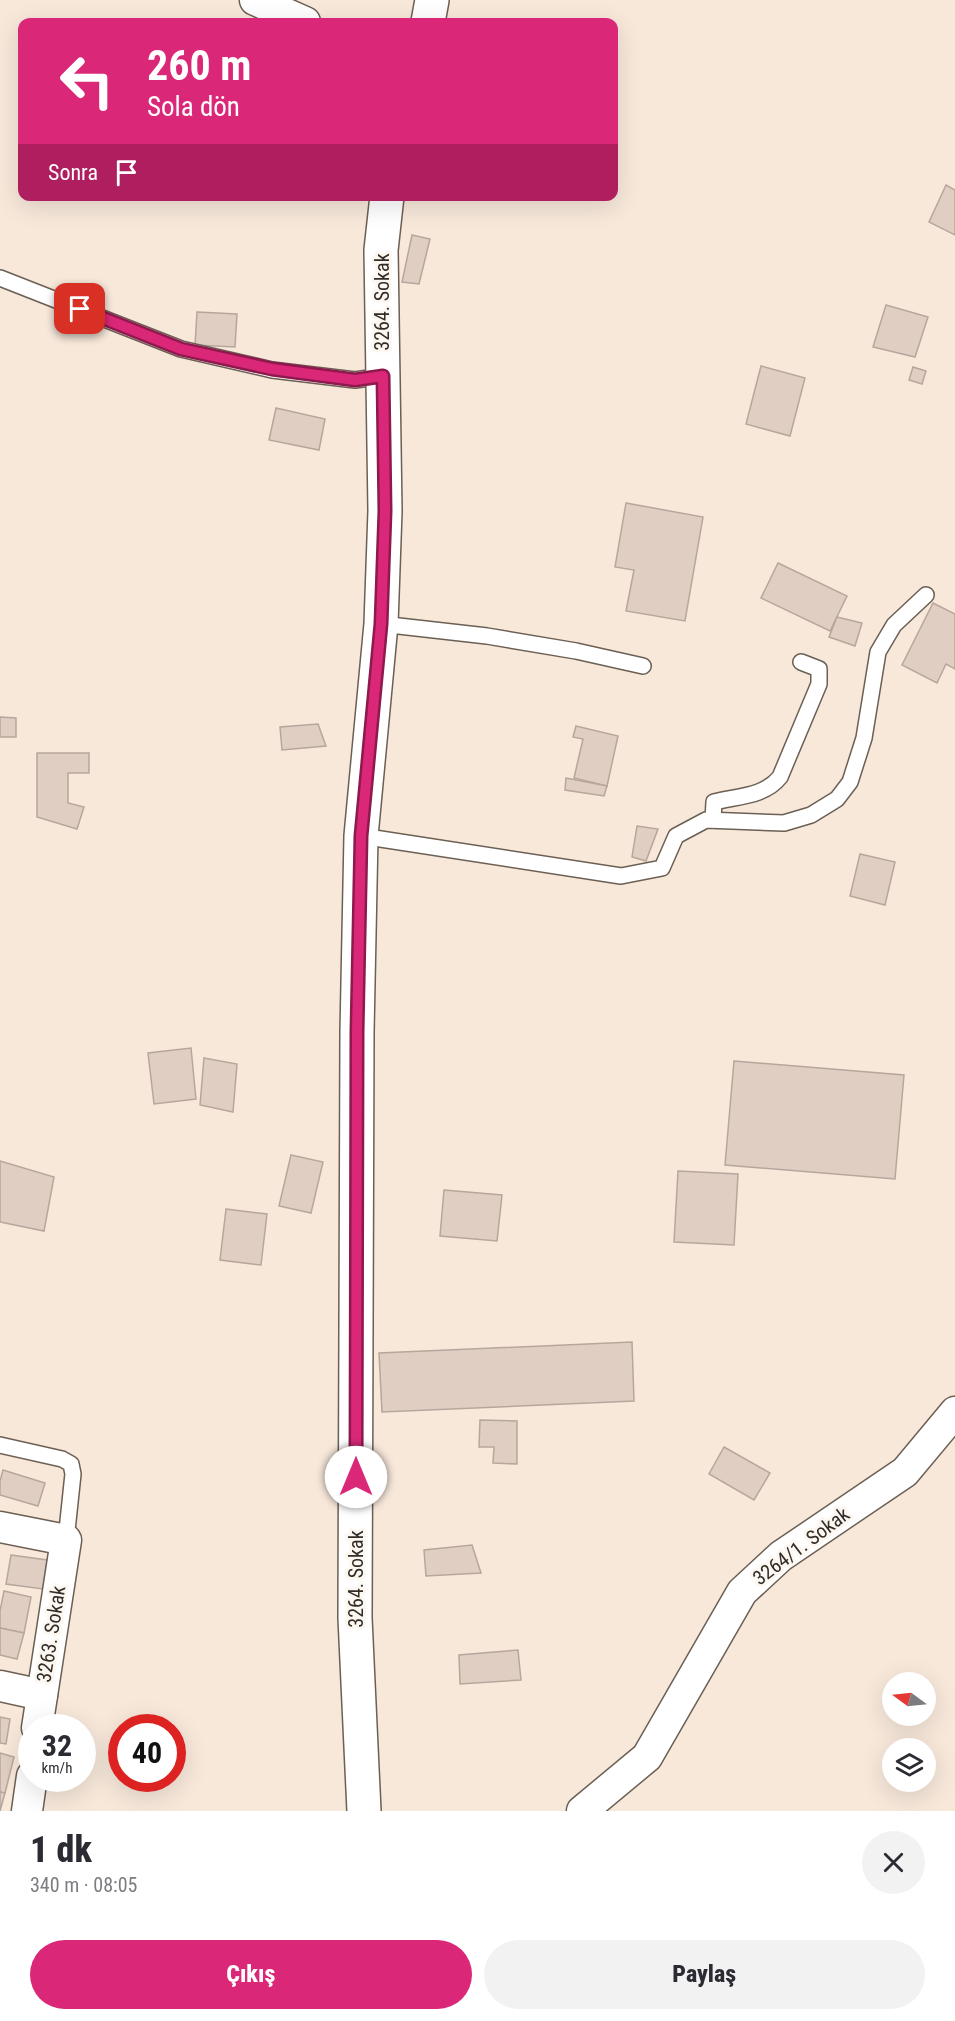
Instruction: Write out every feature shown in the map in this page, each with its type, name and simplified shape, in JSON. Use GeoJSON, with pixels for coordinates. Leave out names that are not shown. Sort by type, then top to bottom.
{"type":"FeatureCollection","features":[{"type":"Feature","properties":{"kind":"street"},"geometry":{"type":"LineString","coordinates":[[255,0],[296,18]]}},
{"type":"Feature","properties":{"kind":"street"},"geometry":{"type":"LineString","coordinates":[[429,18],[432,0]]}},
{"type":"Feature","properties":{"kind":"street","name":"3264. Sokak"},"geometry":{"type":"LineString","coordinates":[[364,1811],[355,1618],[357,1032],[361,836],[381,624],[385,511],[381,250],[386,201]]}},
{"type":"Feature","properties":{"kind":"street","name":"3264/1. Sokak"},"geometry":{"type":"LineString","coordinates":[[582,1811],[647,1757],[742,1592],[781,1556],[905,1472],[955,1412]]}},
{"type":"Feature","properties":{"kind":"street"},"geometry":{"type":"LineString","coordinates":[[0,1527],[66,1540]]}},
{"type":"Feature","properties":{"kind":"street","name":"3263. Sokak"},"geometry":{"type":"LineString","coordinates":[[40,1714],[66,1540]]}},
{"type":"Feature","properties":{"kind":"street"},"geometry":{"type":"LineString","coordinates":[[0,1686],[42,1695]]}},
{"type":"Feature","properties":{"kind":"street"},"geometry":{"type":"LineString","coordinates":[[27,1811],[30,1792]]}},
{"type":"Feature","properties":{"kind":"lane"},"geometry":{"type":"LineString","coordinates":[[0,278],[181,349],[284,371],[355,380],[383,376]]}},
{"type":"Feature","properties":{"kind":"lane"},"geometry":{"type":"LineString","coordinates":[[361,836],[621,876],[662,868],[676,836],[706,820],[784,823],[811,815],[837,799],[850,782],[864,738],[878,652],[894,625],[926,595]]}},
{"type":"Feature","properties":{"kind":"lane"},"geometry":{"type":"LineString","coordinates":[[381,624],[487,636],[576,651],[643,666]]}},
{"type":"Feature","properties":{"kind":"lane"},"geometry":{"type":"LineString","coordinates":[[713,820],[714,802],[743,797],[772,787],[780,777],[819,684],[819,669],[801,662]]}},
{"type":"Feature","properties":{"kind":"lane"},"geometry":{"type":"LineString","coordinates":[[0,1445],[62,1459],[71,1464],[74,1474],[66,1540]]}},
{"type":"Feature","properties":{"kind":"building"},"geometry":{"type":"Polygon","coordinates":[[[946,185],[955,190],[955,235],[929,222],[946,185]]]}},
{"type":"Feature","properties":{"kind":"building"},"geometry":{"type":"Polygon","coordinates":[[[412,235],[430,239],[419,284],[402,282],[412,235]]]}},
{"type":"Feature","properties":{"kind":"building"},"geometry":{"type":"Polygon","coordinates":[[[886,305],[928,317],[915,357],[873,347],[886,305]]]}},
{"type":"Feature","properties":{"kind":"building"},"geometry":{"type":"Polygon","coordinates":[[[197,312],[237,314],[235,347],[195,345],[197,312]]]}},
{"type":"Feature","properties":{"kind":"building"},"geometry":{"type":"Polygon","coordinates":[[[761,366],[805,378],[790,436],[746,424],[761,366]]]}},
{"type":"Feature","properties":{"kind":"building"},"geometry":{"type":"Polygon","coordinates":[[[913,367],[926,371],[922,384],[909,380],[913,367]]]}},
{"type":"Feature","properties":{"kind":"building"},"geometry":{"type":"Polygon","coordinates":[[[276,408],[325,419],[319,450],[269,440],[276,408]]]}},
{"type":"Feature","properties":{"kind":"building"},"geometry":{"type":"Polygon","coordinates":[[[626,503],[703,517],[685,621],[626,611],[634,570],[615,567],[626,503]]]}},
{"type":"Feature","properties":{"kind":"building"},"geometry":{"type":"Polygon","coordinates":[[[778,563],[847,596],[830,631],[761,598],[778,563]]]}},
{"type":"Feature","properties":{"kind":"building"},"geometry":{"type":"Polygon","coordinates":[[[933,603],[955,614],[955,669],[946,664],[937,683],[902,665],[933,603]]]}},
{"type":"Feature","properties":{"kind":"building"},"geometry":{"type":"Polygon","coordinates":[[[837,617],[862,623],[855,646],[829,637],[837,617]]]}},
{"type":"Feature","properties":{"kind":"building"},"geometry":{"type":"Polygon","coordinates":[[[0,717],[16,718],[16,737],[0,737],[0,717]]]}},
{"type":"Feature","properties":{"kind":"building"},"geometry":{"type":"Polygon","coordinates":[[[318,724],[326,746],[282,750],[280,727],[318,724]]]}},
{"type":"Feature","properties":{"kind":"building"},"geometry":{"type":"Polygon","coordinates":[[[576,726],[618,736],[607,786],[574,778],[583,739],[573,737],[576,726]]]}},
{"type":"Feature","properties":{"kind":"building"},"geometry":{"type":"Polygon","coordinates":[[[37,753],[89,753],[89,773],[68,773],[68,803],[84,807],[77,829],[37,817],[37,753]]]}},
{"type":"Feature","properties":{"kind":"building"},"geometry":{"type":"Polygon","coordinates":[[[566,778],[607,786],[604,796],[565,790],[566,778]]]}},
{"type":"Feature","properties":{"kind":"building"},"geometry":{"type":"Polygon","coordinates":[[[637,826],[658,829],[646,861],[632,857],[637,826]]]}},
{"type":"Feature","properties":{"kind":"building"},"geometry":{"type":"Polygon","coordinates":[[[860,854],[895,862],[885,905],[850,896],[860,854]]]}},
{"type":"Feature","properties":{"kind":"building"},"geometry":{"type":"Polygon","coordinates":[[[191,1048],[196,1099],[154,1104],[148,1053],[191,1048]]]}},
{"type":"Feature","properties":{"kind":"building"},"geometry":{"type":"Polygon","coordinates":[[[204,1058],[237,1064],[233,1112],[200,1105],[204,1058]]]}},
{"type":"Feature","properties":{"kind":"building"},"geometry":{"type":"Polygon","coordinates":[[[734,1061],[904,1075],[895,1179],[725,1165],[734,1061]]]}},
{"type":"Feature","properties":{"kind":"building"},"geometry":{"type":"Polygon","coordinates":[[[291,1155],[323,1162],[311,1213],[279,1206],[291,1155]]]}},
{"type":"Feature","properties":{"kind":"building"},"geometry":{"type":"Polygon","coordinates":[[[0,1161],[54,1177],[44,1231],[0,1222],[0,1161]]]}},
{"type":"Feature","properties":{"kind":"building"},"geometry":{"type":"Polygon","coordinates":[[[678,1171],[738,1174],[734,1245],[674,1242],[678,1171]]]}},
{"type":"Feature","properties":{"kind":"building"},"geometry":{"type":"Polygon","coordinates":[[[444,1190],[502,1195],[497,1241],[440,1236],[444,1190]]]}},
{"type":"Feature","properties":{"kind":"building"},"geometry":{"type":"Polygon","coordinates":[[[226,1209],[267,1214],[261,1265],[220,1260],[226,1209]]]}},
{"type":"Feature","properties":{"kind":"building"},"geometry":{"type":"Polygon","coordinates":[[[632,1342],[634,1401],[382,1412],[379,1353],[632,1342]]]}},
{"type":"Feature","properties":{"kind":"building"},"geometry":{"type":"Polygon","coordinates":[[[480,1420],[517,1421],[517,1464],[493,1463],[494,1447],[479,1447],[480,1420]]]}},
{"type":"Feature","properties":{"kind":"building"},"geometry":{"type":"Polygon","coordinates":[[[724,1447],[770,1473],[754,1500],[709,1474],[724,1447]]]}},
{"type":"Feature","properties":{"kind":"building"},"geometry":{"type":"Polygon","coordinates":[[[3,1470],[45,1483],[38,1506],[0,1495],[3,1470]]]}},
{"type":"Feature","properties":{"kind":"building"},"geometry":{"type":"Polygon","coordinates":[[[472,1545],[481,1573],[426,1576],[424,1550],[472,1545]]]}},
{"type":"Feature","properties":{"kind":"building"},"geometry":{"type":"Polygon","coordinates":[[[11,1555],[47,1560],[43,1589],[6,1584],[11,1555]]]}},
{"type":"Feature","properties":{"kind":"building"},"geometry":{"type":"Polygon","coordinates":[[[4,1591],[31,1597],[24,1633],[0,1628],[0,1611],[4,1591]]]}},
{"type":"Feature","properties":{"kind":"building"},"geometry":{"type":"Polygon","coordinates":[[[0,1628],[24,1633],[17,1659],[0,1655],[0,1628]]]}},
{"type":"Feature","properties":{"kind":"building"},"geometry":{"type":"Polygon","coordinates":[[[518,1650],[521,1680],[460,1684],[459,1655],[518,1650]]]}},
{"type":"Feature","properties":{"kind":"building"},"geometry":{"type":"Polygon","coordinates":[[[0,1717],[10,1719],[6,1744],[0,1743],[0,1717]]]}},
{"type":"Feature","properties":{"kind":"building"},"geometry":{"type":"Polygon","coordinates":[[[0,1753],[14,1757],[5,1793],[0,1792],[0,1753]]]}},
{"type":"Feature","properties":{"kind":"building"},"geometry":{"type":"Polygon","coordinates":[[[0,1792],[5,1793],[0,1811],[0,1792]]]}},
{"type":"Feature","properties":{"kind":"route"},"geometry":{"type":"LineString","coordinates":[[80,309],[181,349],[272,369],[355,380],[383,376],[385,511],[381,624],[361,836],[357,1032],[356,1477]]}}]}
